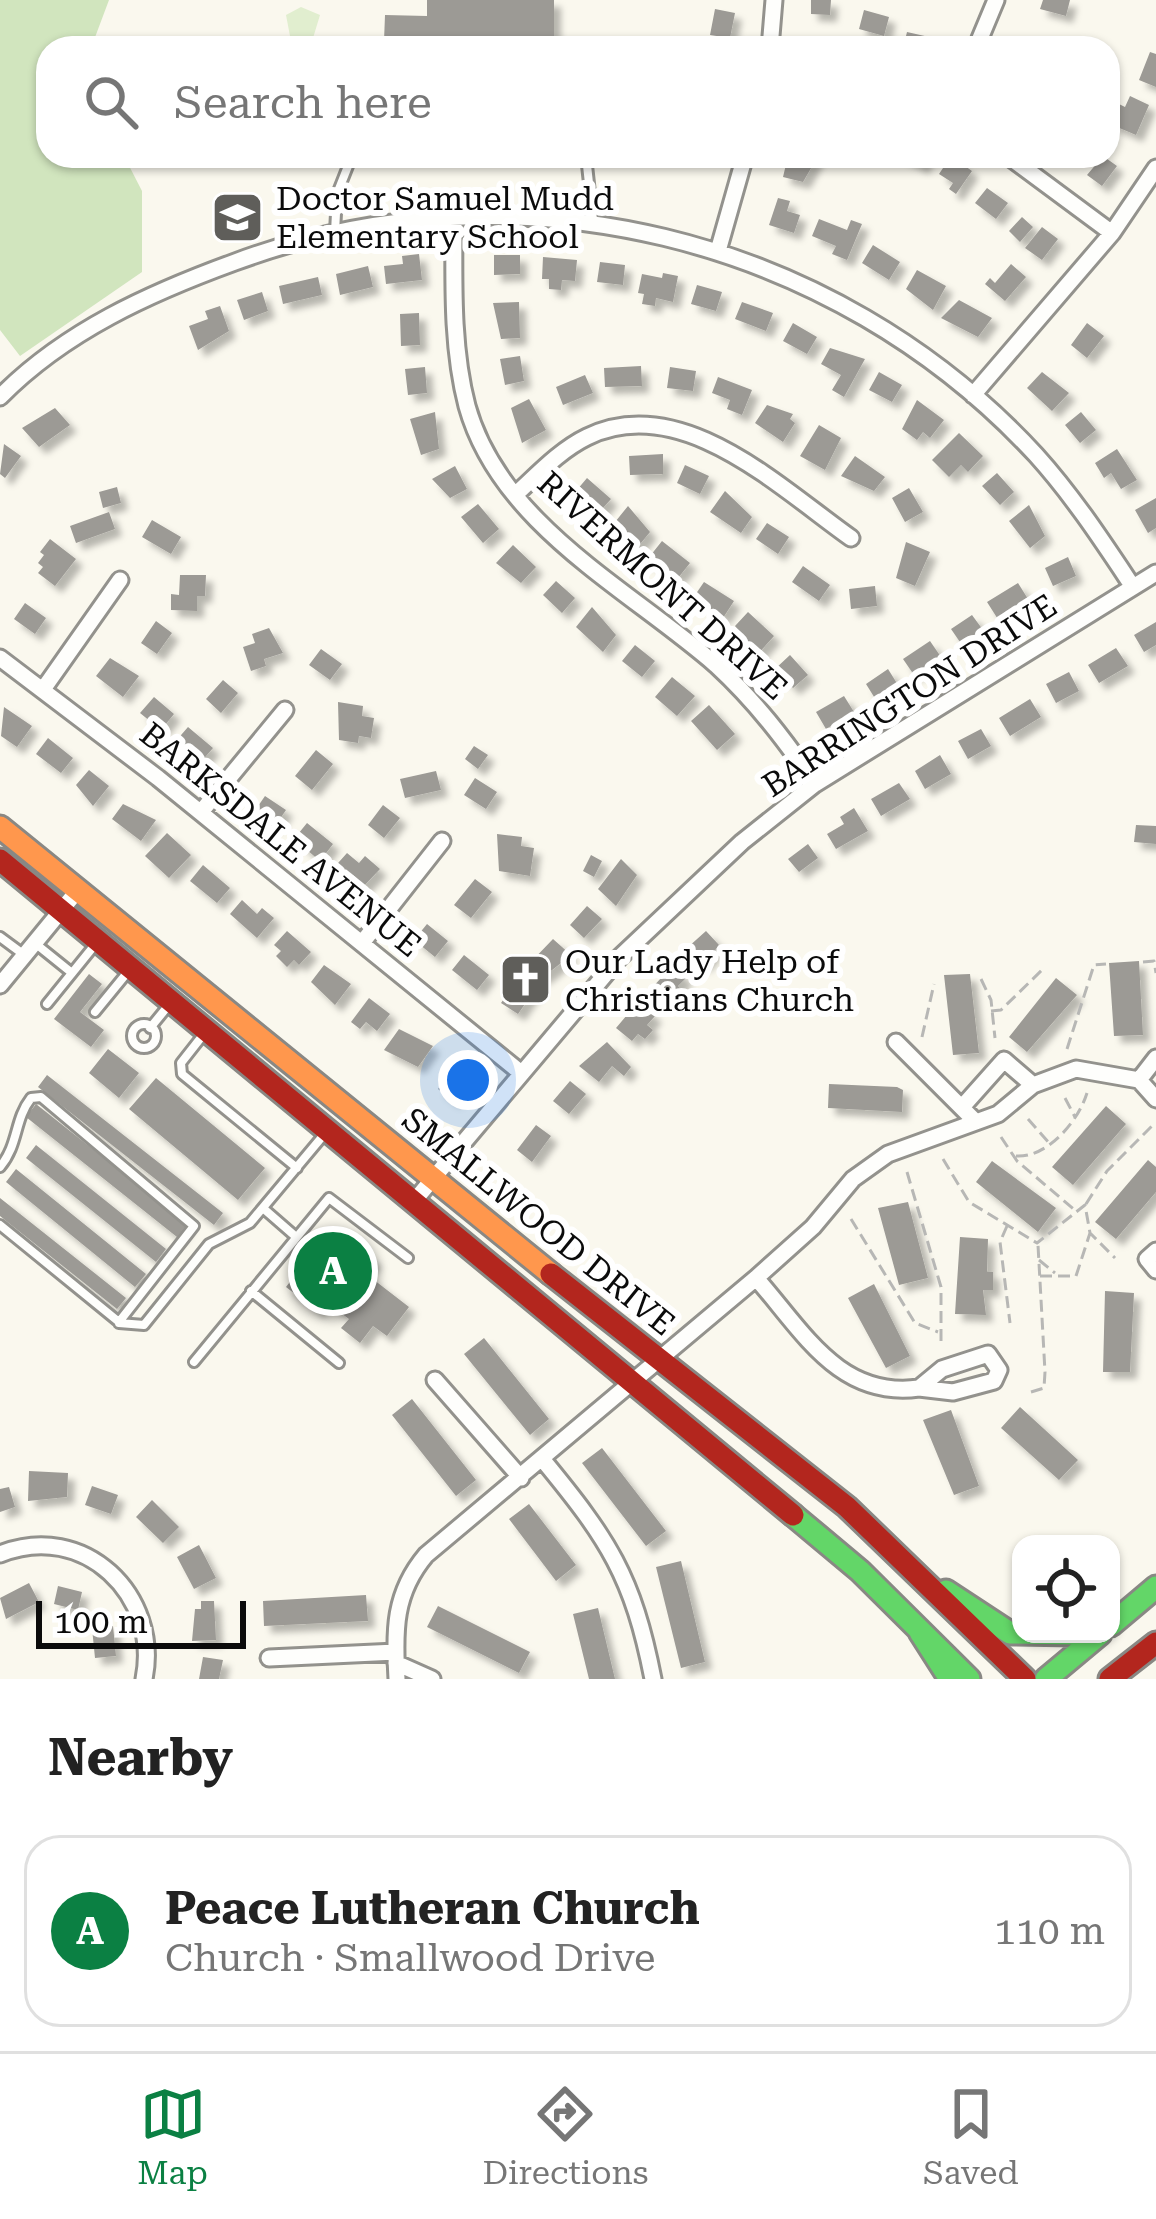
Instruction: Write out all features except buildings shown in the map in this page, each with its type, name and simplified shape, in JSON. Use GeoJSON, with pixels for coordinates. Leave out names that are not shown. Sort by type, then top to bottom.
{"type":"FeatureCollection","features":[{"type":"Feature","properties":{"kind":"main road","name":"SMALLWOOD DRIVE"},"geometry":{"type":"LineString","coordinates":[[0,827],[946,1591],[1025,1679]]}},
{"type":"Feature","properties":{"kind":"main road","name":"SMALLWOOD DRIVE"},"geometry":{"type":"LineString","coordinates":[[0,860],[860,1571],[969,1679]]}},
{"type":"Feature","properties":{"kind":"main road"},"geometry":{"type":"LineString","coordinates":[[1120,1615],[1156,1587]]}},
{"type":"Feature","properties":{"kind":"main road"},"geometry":{"type":"LineString","coordinates":[[946,1591],[1012,1633]]}},
{"type":"Feature","properties":{"kind":"main road"},"geometry":{"type":"LineString","coordinates":[[920,1632],[950,1679]]}},
{"type":"Feature","properties":{"kind":"main road"},"geometry":{"type":"LineString","coordinates":[[1111,1679],[1156,1642]]}},
{"type":"Feature","properties":{"kind":"main road"},"geometry":{"type":"LineString","coordinates":[[1046,1679],[1089,1643]]}},
{"type":"Feature","properties":{"kind":"street"},"geometry":{"type":"LineString","coordinates":[[771,36],[774,0]]}},
{"type":"Feature","properties":{"kind":"street"},"geometry":{"type":"LineString","coordinates":[[981,36],[997,0]]}},
{"type":"Feature","properties":{"kind":"street"},"geometry":{"type":"LineString","coordinates":[[718,251],[742,168]]}},
{"type":"Feature","properties":{"kind":"street"},"geometry":{"type":"LineString","coordinates":[[1024,168],[1112,233]]}},
{"type":"Feature","properties":{"kind":"street"},"geometry":{"type":"LineString","coordinates":[[973,395],[1112,233],[1156,168]]}},
{"type":"Feature","properties":{"kind":"street"},"geometry":{"type":"LineString","coordinates":[[0,397],[38,363],[134,303],[256,254],[335,232],[454,215],[593,220],[718,251],[779,274],[863,318],[973,395],[1036,456],[1133,587]]}},
{"type":"Feature","properties":{"kind":"street","name":"RIVERMONT DRIVE"},"geometry":{"type":"LineString","coordinates":[[454,215],[463,386],[482,443],[515,495],[550,531],[748,697],[814,784]]}},
{"type":"Feature","properties":{"kind":"street"},"geometry":{"type":"LineString","coordinates":[[515,495],[581,439],[615,428],[656,426],[720,447],[851,538]]}},
{"type":"Feature","properties":{"kind":"street","name":"BARRINGTON DRIVE"},"geometry":{"type":"LineString","coordinates":[[415,1200],[520,1072],[662,915],[814,784],[1156,573]]}},
{"type":"Feature","properties":{"kind":"street"},"geometry":{"type":"LineString","coordinates":[[44,688],[120,580]]}},
{"type":"Feature","properties":{"kind":"street","name":"BARKSDALE AVENUE"},"geometry":{"type":"LineString","coordinates":[[0,658],[200,812],[520,1072]]}},
{"type":"Feature","properties":{"kind":"street"},"geometry":{"type":"LineString","coordinates":[[200,812],[285,710]]}},
{"type":"Feature","properties":{"kind":"street"},"geometry":{"type":"LineString","coordinates":[[362,943],[442,841]]}},
{"type":"Feature","properties":{"kind":"street"},"geometry":{"type":"LineString","coordinates":[[0,985],[78,890]]}},
{"type":"Feature","properties":{"kind":"street"},"geometry":{"type":"LineString","coordinates":[[896,1042],[975,1121]]}},
{"type":"Feature","properties":{"kind":"street"},"geometry":{"type":"LineString","coordinates":[[1139,1080],[1156,1058]]}},
{"type":"Feature","properties":{"kind":"street"},"geometry":{"type":"LineString","coordinates":[[963,1106],[1004,1060],[1033,1085]]}},
{"type":"Feature","properties":{"kind":"street"},"geometry":{"type":"LineString","coordinates":[[396,1665],[397,1606],[414,1569],[628,1382],[756,1278],[868,1168],[915,1142],[998,1114],[1033,1085],[1087,1068],[1139,1080],[1156,1100]]}},
{"type":"Feature","properties":{"kind":"street"},"geometry":{"type":"LineString","coordinates":[[1156,1251],[1147,1259],[1156,1270]]}},
{"type":"Feature","properties":{"kind":"street"},"geometry":{"type":"LineString","coordinates":[[756,1278],[846,1376],[870,1388],[956,1391],[994,1381],[999,1370],[994,1358],[986,1354],[942,1369],[919,1388]]}},
{"type":"Feature","properties":{"kind":"street"},"geometry":{"type":"LineString","coordinates":[[436,1380],[521,1478]]}},
{"type":"Feature","properties":{"kind":"street"},"geometry":{"type":"LineString","coordinates":[[543,1460],[610,1544],[641,1624],[653,1679]]}},
{"type":"Feature","properties":{"kind":"street"},"geometry":{"type":"LineString","coordinates":[[0,1554],[27,1546],[56,1547],[86,1556],[113,1574],[130,1592],[145,1622],[144,1679]]}},
{"type":"Feature","properties":{"kind":"street"},"geometry":{"type":"LineString","coordinates":[[269,1658],[396,1665],[432,1679]]}},
{"type":"Feature","properties":{"kind":"lane"},"geometry":{"type":"LineString","coordinates":[[335,232],[337,194],[347,168]]}},
{"type":"Feature","properties":{"kind":"lane"},"geometry":{"type":"LineString","coordinates":[[587,168],[593,220]]}},
{"type":"Feature","properties":{"kind":"lane"},"geometry":{"type":"LineString","coordinates":[[0,937],[73,973]]}},
{"type":"Feature","properties":{"kind":"lane"},"geometry":{"type":"LineString","coordinates":[[47,1004],[99,940]]}},
{"type":"Feature","properties":{"kind":"lane"},"geometry":{"type":"LineString","coordinates":[[95,1012],[132,967]]}},
{"type":"Feature","properties":{"kind":"lane"},"geometry":{"type":"LineString","coordinates":[[150,1028],[172,1000]]}},
{"type":"Feature","properties":{"kind":"lane"},"geometry":{"type":"LineString","coordinates":[[208,1029],[181,1063],[182,1074],[297,1168]]}},
{"type":"Feature","properties":{"kind":"lane"},"geometry":{"type":"LineString","coordinates":[[0,1167],[15,1148],[21,1112],[31,1098],[41,1097],[193,1222],[194,1232],[119,1322]]}},
{"type":"Feature","properties":{"kind":"lane"},"geometry":{"type":"LineString","coordinates":[[0,1226],[119,1322],[144,1325],[209,1244],[250,1223],[328,1130]]}},
{"type":"Feature","properties":{"kind":"lane"},"geometry":{"type":"LineString","coordinates":[[194,1362],[323,1202],[336,1198],[408,1258]]}},
{"type":"Feature","properties":{"kind":"lane"},"geometry":{"type":"LineString","coordinates":[[264,1209],[295,1236]]}},
{"type":"Feature","properties":{"kind":"lane"},"geometry":{"type":"LineString","coordinates":[[251,1291],[339,1363]]}},
{"type":"Feature","properties":{"kind":"path"},"geometry":{"type":"LineString","coordinates":[[1143,962],[1154,961],[1156,973]]}},
{"type":"Feature","properties":{"kind":"path"},"geometry":{"type":"LineString","coordinates":[[1067,1049],[1094,964],[1106,964]]}},
{"type":"Feature","properties":{"kind":"path"},"geometry":{"type":"LineString","coordinates":[[992,1011],[1001,1010],[1042,970]]}},
{"type":"Feature","properties":{"kind":"path"},"geometry":{"type":"LineString","coordinates":[[981,979],[995,1038]]}},
{"type":"Feature","properties":{"kind":"path"},"geometry":{"type":"LineString","coordinates":[[922,1037],[934,984]]}},
{"type":"Feature","properties":{"kind":"path"},"geometry":{"type":"LineString","coordinates":[[1014,1156],[1031,1157],[1050,1144],[1075,1117],[1087,1093]]}},
{"type":"Feature","properties":{"kind":"path"},"geometry":{"type":"LineString","coordinates":[[1065,1098],[1075,1117]]}},
{"type":"Feature","properties":{"kind":"path"},"geometry":{"type":"LineString","coordinates":[[1028,1119],[1050,1144]]}},
{"type":"Feature","properties":{"kind":"path"},"geometry":{"type":"LineString","coordinates":[[1037,1243],[1085,1205],[1107,1171],[1153,1125]]}},
{"type":"Feature","properties":{"kind":"path"},"geometry":{"type":"LineString","coordinates":[[1001,1137],[1014,1156],[1077,1212]]}},
{"type":"Feature","properties":{"kind":"path"},"geometry":{"type":"LineString","coordinates":[[943,1159],[969,1202],[1037,1243]]}},
{"type":"Feature","properties":{"kind":"path"},"geometry":{"type":"LineString","coordinates":[[907,1172],[941,1287],[941,1346]]}},
{"type":"Feature","properties":{"kind":"path"},"geometry":{"type":"LineString","coordinates":[[1038,1276],[1076,1276],[1090,1233],[1085,1205]]}},
{"type":"Feature","properties":{"kind":"path"},"geometry":{"type":"LineString","coordinates":[[851,1219],[915,1323],[941,1333]]}},
{"type":"Feature","properties":{"kind":"path"},"geometry":{"type":"LineString","coordinates":[[1008,1225],[1000,1242],[1010,1323]]}},
{"type":"Feature","properties":{"kind":"path"},"geometry":{"type":"LineString","coordinates":[[1090,1233],[1115,1258]]}},
{"type":"Feature","properties":{"kind":"path"},"geometry":{"type":"LineString","coordinates":[[1031,1392],[1044,1388],[1045,1372],[1037,1243]]}},
{"type":"Feature","properties":{"kind":"path"},"geometry":{"type":"LineString","coordinates":[[1038,1258],[1058,1276]]}},
{"type":"Feature","properties":{"kind":"green space"},"geometry":{"type":"Polygon","coordinates":[[[0,0],[109,0],[96,36],[36,36],[36,168],[130,168],[142,191],[142,272],[20,356],[0,330],[0,0]]]}},
{"type":"Feature","properties":{"kind":"green space"},"geometry":{"type":"Polygon","coordinates":[[[301,7],[320,15],[314,36],[290,36],[286,15],[301,7]]]}},
{"type":"Feature","properties":{"kind":"traffic: fast"},"geometry":{"type":"LineString","coordinates":[[793,1515],[860,1571],[969,1679]]}},
{"type":"Feature","properties":{"kind":"traffic: fast"},"geometry":{"type":"LineString","coordinates":[[1120,1617],[1156,1587]]}},
{"type":"Feature","properties":{"kind":"traffic: fast"},"geometry":{"type":"LineString","coordinates":[[946,1591],[1012,1633]]}},
{"type":"Feature","properties":{"kind":"traffic: fast"},"geometry":{"type":"LineString","coordinates":[[920,1632],[950,1679]]}},
{"type":"Feature","properties":{"kind":"traffic: fast"},"geometry":{"type":"LineString","coordinates":[[1046,1679],[1089,1643]]}},
{"type":"Feature","properties":{"kind":"traffic: slow"},"geometry":{"type":"LineString","coordinates":[[0,827],[551,1274]]}},
{"type":"Feature","properties":{"kind":"traffic: jam"},"geometry":{"type":"LineString","coordinates":[[0,860],[793,1515]]}},
{"type":"Feature","properties":{"kind":"traffic: jam"},"geometry":{"type":"LineString","coordinates":[[551,1274],[847,1507],[1025,1679]]}},
{"type":"Feature","properties":{"kind":"traffic: jam"},"geometry":{"type":"LineString","coordinates":[[1110,1679],[1156,1643]]}},
{"type":"Feature","properties":{"kind":"place","name":"Doctor Samuel Mudd Elementary School"},"geometry":{"type":"Point","coordinates":[237,217]}},
{"type":"Feature","properties":{"kind":"place","name":"Our Lady Help of Christians Church"},"geometry":{"type":"Point","coordinates":[526,980]}},
{"type":"Feature","properties":{"kind":"place","name":"Peace Lutheran Church"},"geometry":{"type":"Point","coordinates":[333,1271]}}]}
